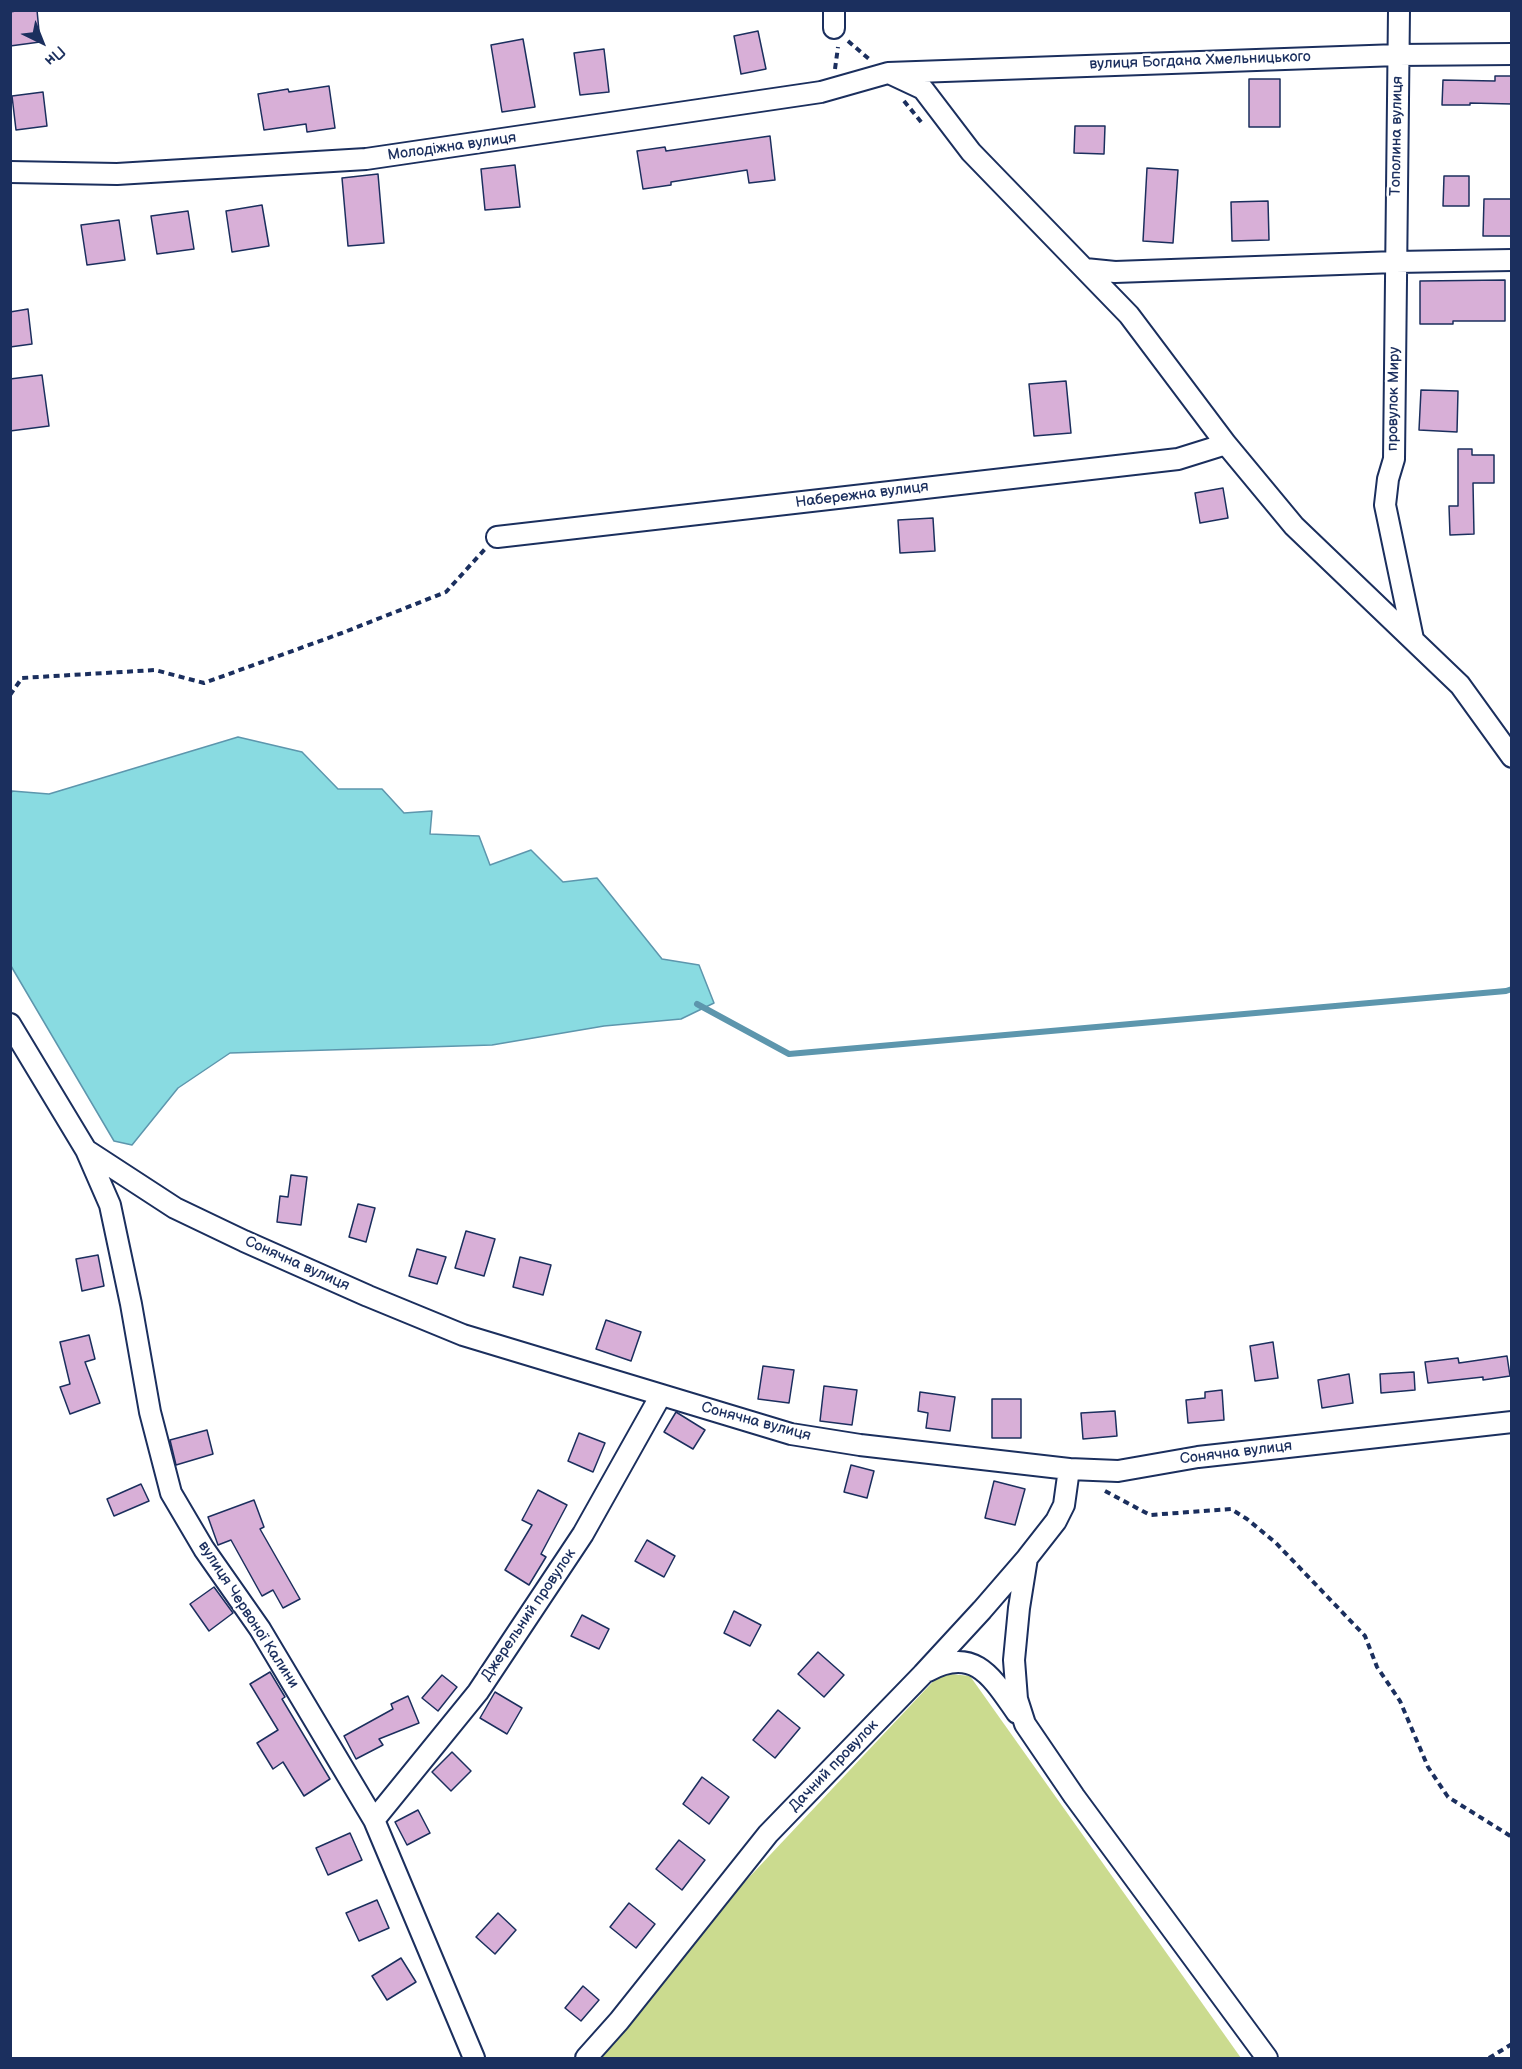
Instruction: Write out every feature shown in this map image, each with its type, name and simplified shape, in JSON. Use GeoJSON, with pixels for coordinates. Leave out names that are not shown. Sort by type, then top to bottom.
{"type":"FeatureCollection","features":[{"type":"Feature","properties":{"kind":"street","name":"Тополина вулиця"},"geometry":{"type":"LineString","coordinates":[[1396,262],[1399,10]]}},
{"type":"Feature","properties":{"kind":"street","name":"вулиця Богдана Хмельницького"},"geometry":{"type":"LineString","coordinates":[[888,73],[1398,55],[1512,54]]}},
{"type":"Feature","properties":{"kind":"street","name":"Молодіжна вулиця"},"geometry":{"type":"LineString","coordinates":[[10,172],[117,174],[366,159],[821,92],[888,73]]}},
{"type":"Feature","properties":{"kind":"street"},"geometry":{"type":"LineString","coordinates":[[888,73],[923,89],[970,152],[1129,315],[1226,444],[1294,526],[1460,685],[1512,757]]}},
{"type":"Feature","properties":{"kind":"street"},"geometry":{"type":"LineString","coordinates":[[1085,269],[1115,272],[1512,260]]}},
{"type":"Feature","properties":{"kind":"street","name":"провулок Миру"},"geometry":{"type":"LineString","coordinates":[[1396,262],[1394,459],[1388,479],[1385,505],[1413,639]]}},
{"type":"Feature","properties":{"kind":"street","name":"Набережна вулиця"},"geometry":{"type":"LineString","coordinates":[[496,537],[1178,459],[1226,444]]}},
{"type":"Feature","properties":{"kind":"street","name":"вулиця Червоної Калини"},"geometry":{"type":"LineString","coordinates":[[10,1024],[86,1150],[110,1205],[131,1304],[150,1412],[171,1493],[204,1549],[260,1629],[374,1820],[474,2058]]}},
{"type":"Feature","properties":{"kind":"street","name":"Сонячна вулиця"},"geometry":{"type":"LineString","coordinates":[[86,1150],[175,1208],[368,1296],[463,1335],[791,1434],[860,1445],[1069,1469],[1118,1471],[1198,1456],[1512,1422]]}},
{"type":"Feature","properties":{"kind":"street","name":"Джерельний провулок"},"geometry":{"type":"LineString","coordinates":[[374,1820],[478,1692],[583,1534],[661,1395]]}},
{"type":"Feature","properties":{"kind":"street","name":"Дачний провулок"},"geometry":{"type":"LineString","coordinates":[[586,2058],[768,1834],[923,1674],[1027,1558],[1056,1521],[1064,1505],[1069,1469]]}},
{"type":"Feature","properties":{"kind":"street"},"geometry":{"type":"LineString","coordinates":[[1025,1724],[1017,1699],[1014,1660],[1027,1558]]}},
{"type":"Feature","properties":{"kind":"street"},"geometry":{"type":"LineString","coordinates":[[923,1674],[941,1664],[959,1661],[977,1665],[991,1677],[1074,1796],[1267,2058]]}},
{"type":"Feature","properties":{"kind":"path"},"geometry":{"type":"LineString","coordinates":[[834,20],[865,56],[888,73]]}},
{"type":"Feature","properties":{"kind":"path"},"geometry":{"type":"LineString","coordinates":[[821,92],[832,76],[838,57],[834,20]]}},
{"type":"Feature","properties":{"kind":"path"},"geometry":{"type":"LineString","coordinates":[[10,695],[21,678],[144,670],[155,670],[204,683],[446,592],[496,537]]}},
{"type":"Feature","properties":{"kind":"path"},"geometry":{"type":"LineString","coordinates":[[10,578],[10,583]]}},
{"type":"Feature","properties":{"kind":"path"},"geometry":{"type":"LineString","coordinates":[[1098,1487],[1150,1515],[1231,1509],[1248,1519],[1276,1543],[1365,1636],[1377,1667],[1400,1701],[1428,1767],[1448,1797],[1512,1837]]}},
{"type":"Feature","properties":{"kind":"path"},"geometry":{"type":"LineString","coordinates":[[1489,2058],[1512,2044]]}},
{"type":"Feature","properties":{"kind":"green space"},"geometry":{"type":"Polygon","coordinates":[[[941,1673],[970,1676],[1241,2058],[595,2058],[739,1888],[941,1673]]]}},
{"type":"Feature","properties":{"kind":"water"},"geometry":{"type":"Polygon","coordinates":[[[238,737],[302,752],[338,789],[382,789],[404,813],[432,811],[430,834],[479,836],[490,865],[531,850],[563,882],[597,878],[662,959],[699,965],[714,1003],[681,1019],[604,1026],[492,1045],[230,1053],[178,1088],[132,1145],[114,1141],[11,966],[11,794],[12,791],[49,794],[238,737]]]}},
{"type":"Feature","properties":{"kind":"building"},"geometry":{"type":"Polygon","coordinates":[[[37,10],[40,42],[10,46],[10,12],[37,10]]]}},
{"type":"Feature","properties":{"kind":"building"},"geometry":{"type":"Polygon","coordinates":[[[758,31],[766,69],[741,74],[734,36],[758,31]]]}},
{"type":"Feature","properties":{"kind":"building"},"geometry":{"type":"Polygon","coordinates":[[[523,39],[535,107],[502,112],[491,45],[523,39]]]}},
{"type":"Feature","properties":{"kind":"building"},"geometry":{"type":"Polygon","coordinates":[[[604,49],[609,92],[580,95],[574,53],[604,49]]]}},
{"type":"Feature","properties":{"kind":"building"},"geometry":{"type":"Polygon","coordinates":[[[1495,76],[1512,76],[1512,104],[1442,105],[1443,80],[1495,81],[1495,76]]]}},
{"type":"Feature","properties":{"kind":"building"},"geometry":{"type":"Polygon","coordinates":[[[1249,79],[1280,79],[1280,127],[1249,127],[1249,79]]]}},
{"type":"Feature","properties":{"kind":"building"},"geometry":{"type":"Polygon","coordinates":[[[329,86],[335,128],[307,132],[306,124],[264,130],[258,94],[329,86]]]}},
{"type":"Feature","properties":{"kind":"building"},"geometry":{"type":"Polygon","coordinates":[[[43,92],[47,126],[16,130],[12,96],[43,92]]]}},
{"type":"Feature","properties":{"kind":"building"},"geometry":{"type":"Polygon","coordinates":[[[1075,126],[1105,126],[1104,154],[1074,153],[1075,126]]]}},
{"type":"Feature","properties":{"kind":"building"},"geometry":{"type":"Polygon","coordinates":[[[770,136],[775,180],[749,183],[747,170],[671,182],[671,185],[643,189],[637,151],[665,147],[666,151],[770,136]]]}},
{"type":"Feature","properties":{"kind":"building"},"geometry":{"type":"Polygon","coordinates":[[[515,165],[520,207],[485,210],[481,169],[515,165]]]}},
{"type":"Feature","properties":{"kind":"building"},"geometry":{"type":"Polygon","coordinates":[[[1147,168],[1178,170],[1173,243],[1143,241],[1147,168]]]}},
{"type":"Feature","properties":{"kind":"building"},"geometry":{"type":"Polygon","coordinates":[[[378,174],[384,243],[348,246],[342,178],[378,174]]]}},
{"type":"Feature","properties":{"kind":"building"},"geometry":{"type":"Polygon","coordinates":[[[1444,176],[1469,176],[1469,206],[1443,206],[1444,176]]]}},
{"type":"Feature","properties":{"kind":"building"},"geometry":{"type":"Polygon","coordinates":[[[1484,199],[1511,199],[1511,236],[1483,236],[1484,199]]]}},
{"type":"Feature","properties":{"kind":"building"},"geometry":{"type":"Polygon","coordinates":[[[1268,201],[1269,240],[1232,241],[1231,202],[1268,201]]]}},
{"type":"Feature","properties":{"kind":"building"},"geometry":{"type":"Polygon","coordinates":[[[262,205],[269,246],[232,252],[226,211],[262,205]]]}},
{"type":"Feature","properties":{"kind":"building"},"geometry":{"type":"Polygon","coordinates":[[[188,211],[194,249],[157,254],[151,216],[188,211]]]}},
{"type":"Feature","properties":{"kind":"building"},"geometry":{"type":"Polygon","coordinates":[[[119,220],[125,260],[87,265],[81,225],[119,220]]]}},
{"type":"Feature","properties":{"kind":"building"},"geometry":{"type":"Polygon","coordinates":[[[1505,280],[1505,321],[1453,321],[1453,324],[1420,324],[1420,281],[1505,280]]]}},
{"type":"Feature","properties":{"kind":"building"},"geometry":{"type":"Polygon","coordinates":[[[28,309],[32,344],[10,347],[10,312],[28,309]]]}},
{"type":"Feature","properties":{"kind":"building"},"geometry":{"type":"Polygon","coordinates":[[[42,375],[49,426],[10,431],[10,379],[42,375]]]}},
{"type":"Feature","properties":{"kind":"building"},"geometry":{"type":"Polygon","coordinates":[[[1066,381],[1071,433],[1034,436],[1029,384],[1066,381]]]}},
{"type":"Feature","properties":{"kind":"building"},"geometry":{"type":"Polygon","coordinates":[[[1421,390],[1458,391],[1457,432],[1419,430],[1421,390]]]}},
{"type":"Feature","properties":{"kind":"building"},"geometry":{"type":"Polygon","coordinates":[[[1458,449],[1472,449],[1472,455],[1494,455],[1494,483],[1473,483],[1474,534],[1450,535],[1449,506],[1458,506],[1458,449]]]}},
{"type":"Feature","properties":{"kind":"building"},"geometry":{"type":"Polygon","coordinates":[[[1223,488],[1228,518],[1200,523],[1195,493],[1223,488]]]}},
{"type":"Feature","properties":{"kind":"building"},"geometry":{"type":"Polygon","coordinates":[[[933,518],[935,551],[900,553],[898,520],[933,518]]]}},
{"type":"Feature","properties":{"kind":"building"},"geometry":{"type":"Polygon","coordinates":[[[291,1175],[307,1177],[301,1225],[277,1222],[280,1196],[288,1197],[291,1175]]]}},
{"type":"Feature","properties":{"kind":"building"},"geometry":{"type":"Polygon","coordinates":[[[358,1204],[375,1208],[366,1242],[349,1237],[358,1204]]]}},
{"type":"Feature","properties":{"kind":"building"},"geometry":{"type":"Polygon","coordinates":[[[466,1231],[495,1239],[484,1276],[455,1268],[466,1231]]]}},
{"type":"Feature","properties":{"kind":"building"},"geometry":{"type":"Polygon","coordinates":[[[417,1249],[446,1257],[437,1284],[409,1276],[417,1249]]]}},
{"type":"Feature","properties":{"kind":"building"},"geometry":{"type":"Polygon","coordinates":[[[98,1255],[104,1286],[82,1291],[76,1259],[98,1255]]]}},
{"type":"Feature","properties":{"kind":"building"},"geometry":{"type":"Polygon","coordinates":[[[520,1257],[551,1265],[543,1295],[513,1287],[520,1257]]]}},
{"type":"Feature","properties":{"kind":"building"},"geometry":{"type":"Polygon","coordinates":[[[606,1320],[641,1332],[631,1361],[596,1349],[606,1320]]]}},
{"type":"Feature","properties":{"kind":"building"},"geometry":{"type":"Polygon","coordinates":[[[89,1335],[95,1359],[85,1362],[100,1403],[70,1414],[60,1387],[70,1384],[60,1342],[89,1335]]]}},
{"type":"Feature","properties":{"kind":"building"},"geometry":{"type":"Polygon","coordinates":[[[1273,1342],[1278,1378],[1255,1381],[1250,1346],[1273,1342]]]}},
{"type":"Feature","properties":{"kind":"building"},"geometry":{"type":"Polygon","coordinates":[[[1507,1356],[1510,1376],[1428,1383],[1425,1362],[1458,1358],[1459,1363],[1507,1356]]]}},
{"type":"Feature","properties":{"kind":"building"},"geometry":{"type":"Polygon","coordinates":[[[763,1366],[794,1370],[789,1403],[758,1399],[763,1366]]]}},
{"type":"Feature","properties":{"kind":"building"},"geometry":{"type":"Polygon","coordinates":[[[1414,1372],[1415,1390],[1381,1393],[1380,1374],[1414,1372]]]}},
{"type":"Feature","properties":{"kind":"building"},"geometry":{"type":"Polygon","coordinates":[[[1349,1374],[1353,1403],[1322,1408],[1318,1380],[1349,1374]]]}},
{"type":"Feature","properties":{"kind":"building"},"geometry":{"type":"Polygon","coordinates":[[[824,1386],[857,1390],[852,1425],[820,1421],[824,1386]]]}},
{"type":"Feature","properties":{"kind":"building"},"geometry":{"type":"Polygon","coordinates":[[[1222,1390],[1224,1420],[1188,1423],[1186,1400],[1205,1398],[1205,1392],[1222,1390]]]}},
{"type":"Feature","properties":{"kind":"building"},"geometry":{"type":"Polygon","coordinates":[[[920,1392],[955,1397],[950,1431],[926,1428],[928,1413],[918,1411],[920,1392]]]}},
{"type":"Feature","properties":{"kind":"building"},"geometry":{"type":"Polygon","coordinates":[[[992,1399],[1021,1399],[1021,1438],[992,1438],[992,1399]]]}},
{"type":"Feature","properties":{"kind":"building"},"geometry":{"type":"Polygon","coordinates":[[[1115,1411],[1117,1436],[1083,1439],[1081,1413],[1115,1411]]]}},
{"type":"Feature","properties":{"kind":"building"},"geometry":{"type":"Polygon","coordinates":[[[676,1412],[705,1430],[693,1449],[664,1432],[676,1412]]]}},
{"type":"Feature","properties":{"kind":"building"},"geometry":{"type":"Polygon","coordinates":[[[207,1430],[213,1454],[176,1465],[170,1440],[207,1430]]]}},
{"type":"Feature","properties":{"kind":"building"},"geometry":{"type":"Polygon","coordinates":[[[579,1433],[605,1443],[593,1472],[568,1461],[579,1433]]]}},
{"type":"Feature","properties":{"kind":"building"},"geometry":{"type":"Polygon","coordinates":[[[851,1465],[874,1471],[867,1498],[844,1492],[851,1465]]]}},
{"type":"Feature","properties":{"kind":"building"},"geometry":{"type":"Polygon","coordinates":[[[994,1481],[1025,1489],[1015,1525],[985,1518],[994,1481]]]}},
{"type":"Feature","properties":{"kind":"building"},"geometry":{"type":"Polygon","coordinates":[[[141,1484],[149,1501],[114,1516],[107,1499],[141,1484]]]}},
{"type":"Feature","properties":{"kind":"building"},"geometry":{"type":"Polygon","coordinates":[[[538,1490],[567,1505],[541,1554],[546,1557],[529,1585],[505,1570],[532,1525],[522,1520],[538,1490]]]}},
{"type":"Feature","properties":{"kind":"building"},"geometry":{"type":"Polygon","coordinates":[[[254,1500],[264,1527],[260,1529],[300,1599],[283,1608],[273,1590],[262,1596],[231,1540],[218,1545],[208,1517],[254,1500]]]}},
{"type":"Feature","properties":{"kind":"building"},"geometry":{"type":"Polygon","coordinates":[[[647,1540],[675,1556],[664,1577],[635,1561],[647,1540]]]}},
{"type":"Feature","properties":{"kind":"building"},"geometry":{"type":"Polygon","coordinates":[[[214,1587],[233,1613],[209,1631],[190,1604],[214,1587]]]}},
{"type":"Feature","properties":{"kind":"building"},"geometry":{"type":"Polygon","coordinates":[[[734,1611],[761,1625],[750,1646],[724,1633],[734,1611]]]}},
{"type":"Feature","properties":{"kind":"building"},"geometry":{"type":"Polygon","coordinates":[[[582,1615],[609,1629],[599,1649],[571,1636],[582,1615]]]}},
{"type":"Feature","properties":{"kind":"building"},"geometry":{"type":"Polygon","coordinates":[[[818,1652],[844,1675],[824,1697],[798,1674],[818,1652]]]}},
{"type":"Feature","properties":{"kind":"building"},"geometry":{"type":"Polygon","coordinates":[[[270,1672],[285,1697],[282,1699],[330,1779],[304,1796],[283,1762],[273,1769],[257,1743],[278,1730],[250,1684],[270,1672]]]}},
{"type":"Feature","properties":{"kind":"building"},"geometry":{"type":"Polygon","coordinates":[[[442,1675],[457,1687],[438,1711],[422,1698],[442,1675]]]}},
{"type":"Feature","properties":{"kind":"building"},"geometry":{"type":"Polygon","coordinates":[[[495,1692],[522,1708],[507,1734],[480,1718],[495,1692]]]}},
{"type":"Feature","properties":{"kind":"building"},"geometry":{"type":"Polygon","coordinates":[[[408,1696],[419,1723],[379,1739],[383,1745],[356,1759],[344,1736],[393,1709],[391,1704],[408,1696]]]}},
{"type":"Feature","properties":{"kind":"building"},"geometry":{"type":"Polygon","coordinates":[[[778,1710],[800,1728],[775,1758],[753,1740],[778,1710]]]}},
{"type":"Feature","properties":{"kind":"building"},"geometry":{"type":"Polygon","coordinates":[[[452,1752],[471,1771],[451,1791],[432,1772],[452,1752]]]}},
{"type":"Feature","properties":{"kind":"building"},"geometry":{"type":"Polygon","coordinates":[[[702,1777],[729,1797],[709,1824],[683,1804],[702,1777]]]}},
{"type":"Feature","properties":{"kind":"building"},"geometry":{"type":"Polygon","coordinates":[[[418,1810],[430,1833],[407,1845],[395,1822],[418,1810]]]}},
{"type":"Feature","properties":{"kind":"building"},"geometry":{"type":"Polygon","coordinates":[[[350,1833],[362,1860],[328,1875],[316,1848],[350,1833]]]}},
{"type":"Feature","properties":{"kind":"building"},"geometry":{"type":"Polygon","coordinates":[[[679,1840],[705,1860],[682,1890],[656,1869],[679,1840]]]}},
{"type":"Feature","properties":{"kind":"building"},"geometry":{"type":"Polygon","coordinates":[[[377,1900],[389,1928],[359,1941],[346,1913],[377,1900]]]}},
{"type":"Feature","properties":{"kind":"building"},"geometry":{"type":"Polygon","coordinates":[[[629,1903],[655,1924],[636,1948],[610,1927],[629,1903]]]}},
{"type":"Feature","properties":{"kind":"building"},"geometry":{"type":"Polygon","coordinates":[[[498,1913],[516,1930],[495,1954],[476,1937],[498,1913]]]}},
{"type":"Feature","properties":{"kind":"building"},"geometry":{"type":"Polygon","coordinates":[[[401,1958],[416,1982],[387,2000],[372,1976],[401,1958]]]}},
{"type":"Feature","properties":{"kind":"building"},"geometry":{"type":"Polygon","coordinates":[[[583,1986],[599,2000],[581,2021],[565,2008],[583,1986]]]}},
{"type":"Feature","properties":{"kind":"waterway"},"geometry":{"type":"LineString","coordinates":[[697,1004],[789,1054],[1512,989]]}}]}
